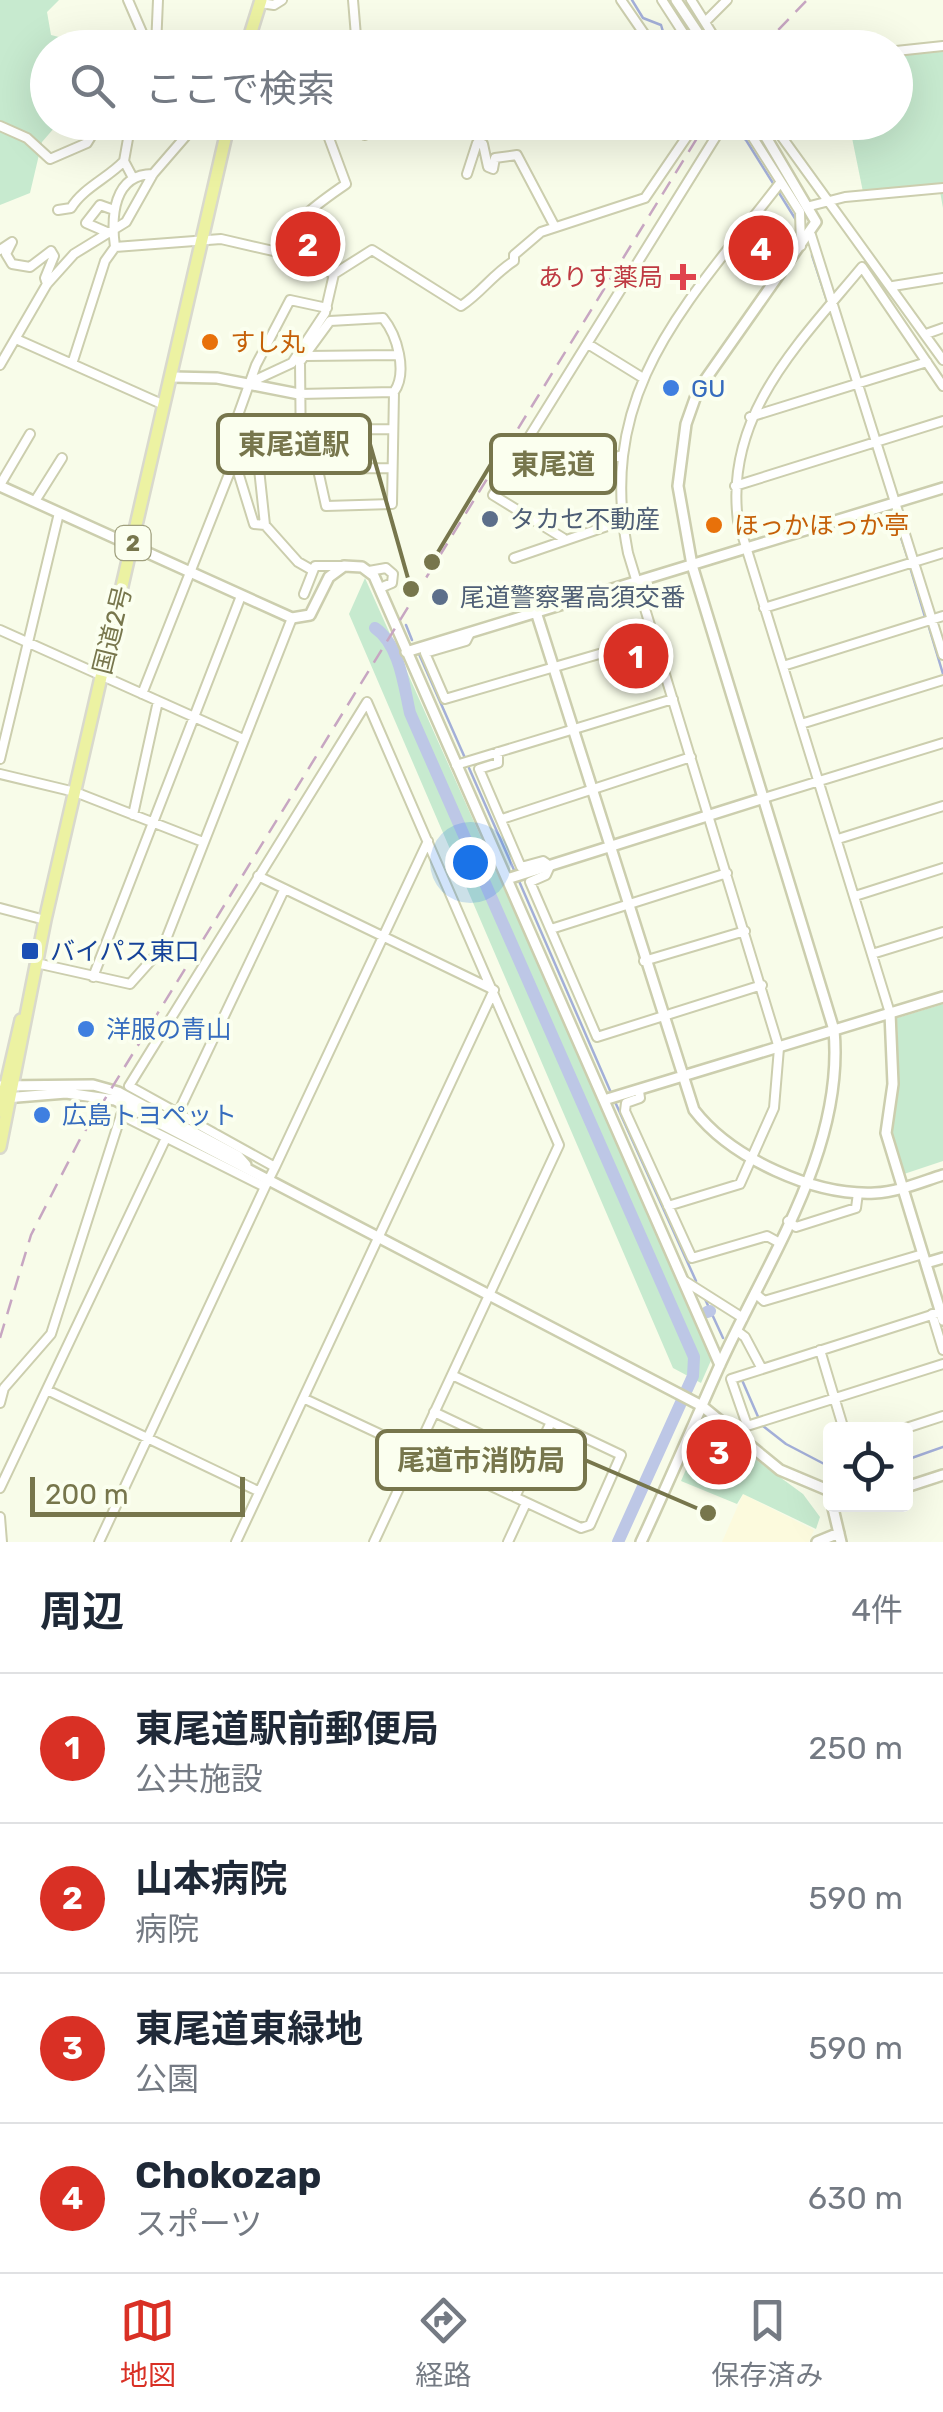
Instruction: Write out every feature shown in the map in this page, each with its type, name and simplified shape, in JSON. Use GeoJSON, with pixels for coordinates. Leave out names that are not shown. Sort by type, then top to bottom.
{"type":"FeatureCollection","features":[{"type":"Feature","properties":{"kind":"highway"},"geometry":{"type":"LineString","coordinates":[[252,30],[261,1]]}},
{"type":"Feature","properties":{"kind":"highway","name":"国道2号"},"geometry":{"type":"LineString","coordinates":[[0,1148],[5,1094],[225,140]]}},
{"type":"Feature","properties":{"kind":"street"},"geometry":{"type":"LineString","coordinates":[[128,0],[141,30]]}},
{"type":"Feature","properties":{"kind":"street"},"geometry":{"type":"LineString","coordinates":[[157,30],[158,0]]}},
{"type":"Feature","properties":{"kind":"street"},"geometry":{"type":"LineString","coordinates":[[261,1],[274,5],[282,0]]}},
{"type":"Feature","properties":{"kind":"street"},"geometry":{"type":"LineString","coordinates":[[353,0],[355,30]]}},
{"type":"Feature","properties":{"kind":"street"},"geometry":{"type":"LineString","coordinates":[[620,0],[641,30]]}},
{"type":"Feature","properties":{"kind":"street"},"geometry":{"type":"LineString","coordinates":[[662,0],[682,30]]}},
{"type":"Feature","properties":{"kind":"street"},"geometry":{"type":"LineString","coordinates":[[676,0],[696,30]]}},
{"type":"Feature","properties":{"kind":"street"},"geometry":{"type":"LineString","coordinates":[[691,0],[710,30]]}},
{"type":"Feature","properties":{"kind":"street"},"geometry":{"type":"LineString","coordinates":[[705,22],[727,0]]}},
{"type":"Feature","properties":{"kind":"street"},"geometry":{"type":"LineString","coordinates":[[913,49],[943,46]]}},
{"type":"Feature","properties":{"kind":"street"},"geometry":{"type":"LineString","coordinates":[[0,126],[26,138],[50,159],[89,140]]}},
{"type":"Feature","properties":{"kind":"street"},"geometry":{"type":"LineString","coordinates":[[58,210],[72,208],[79,195],[110,177],[124,161],[128,140]]}},
{"type":"Feature","properties":{"kind":"street"},"geometry":{"type":"LineString","coordinates":[[0,366],[26,313],[47,284],[74,254],[113,232],[136,209],[152,174],[182,140]]}},
{"type":"Feature","properties":{"kind":"street"},"geometry":{"type":"LineString","coordinates":[[282,253],[284,243],[309,210],[346,184],[330,140]]}},
{"type":"Feature","properties":{"kind":"street"},"geometry":{"type":"LineString","coordinates":[[250,383],[292,363],[327,308],[334,274],[372,250],[461,306],[541,232],[645,198],[685,140]]}},
{"type":"Feature","properties":{"kind":"street"},"geometry":{"type":"LineString","coordinates":[[563,538],[493,495],[715,140]]}},
{"type":"Feature","properties":{"kind":"street"},"geometry":{"type":"LineString","coordinates":[[752,140],[777,188],[800,212],[801,249]]}},
{"type":"Feature","properties":{"kind":"street"},"geometry":{"type":"LineString","coordinates":[[642,1542],[698,1404],[788,1221],[833,1102],[834,1030],[692,566],[678,486],[686,424],[715,362],[812,235],[816,222],[768,140]]}},
{"type":"Feature","properties":{"kind":"street"},"geometry":{"type":"LineString","coordinates":[[783,140],[943,360]]}},
{"type":"Feature","properties":{"kind":"street"},"geometry":{"type":"LineString","coordinates":[[467,174],[477,143],[483,144],[492,170],[496,158],[516,155],[556,227]]}},
{"type":"Feature","properties":{"kind":"street"},"geometry":{"type":"LineString","coordinates":[[124,161],[134,178]]}},
{"type":"Feature","properties":{"kind":"street"},"geometry":{"type":"LineString","coordinates":[[72,364],[105,260],[115,247],[114,210],[121,190],[134,178],[152,174]]}},
{"type":"Feature","properties":{"kind":"street"},"geometry":{"type":"LineString","coordinates":[[668,1206],[740,1184],[777,1094],[779,1048],[638,584],[622,521],[622,456],[643,378],[674,320],[777,188]]}},
{"type":"Feature","properties":{"kind":"street"},"geometry":{"type":"LineString","coordinates":[[810,206],[825,200],[943,188]]}},
{"type":"Feature","properties":{"kind":"street"},"geometry":{"type":"LineString","coordinates":[[113,232],[103,235],[86,223],[100,205],[114,210]]}},
{"type":"Feature","properties":{"kind":"street"},"geometry":{"type":"LineString","coordinates":[[812,235],[874,443],[896,502],[911,563],[943,655]]}},
{"type":"Feature","properties":{"kind":"street"},"geometry":{"type":"LineString","coordinates":[[115,247],[202,239],[282,253],[334,274]]}},
{"type":"Feature","properties":{"kind":"street"},"geometry":{"type":"LineString","coordinates":[[0,250],[12,242],[6,254],[12,264],[30,267],[51,251],[54,262],[45,278],[47,284]]}},
{"type":"Feature","properties":{"kind":"street"},"geometry":{"type":"LineString","coordinates":[[943,386],[862,267],[750,417],[738,450],[735,486],[738,520],[890,1013],[893,1084],[886,1133],[925,1258],[943,1350]]}},
{"type":"Feature","properties":{"kind":"street"},"geometry":{"type":"LineString","coordinates":[[893,286],[943,278]]}},
{"type":"Feature","properties":{"kind":"street"},"geometry":{"type":"LineString","coordinates":[[142,694],[230,469],[228,448],[250,383],[290,300],[327,308]]}},
{"type":"Feature","properties":{"kind":"street"},"geometry":{"type":"LineString","coordinates":[[318,470],[322,503],[326,506],[392,504],[390,430],[394,392],[400,384],[396,335],[383,318],[330,321],[300,362],[301,460],[306,469],[390,468]]}},
{"type":"Feature","properties":{"kind":"street"},"geometry":{"type":"LineString","coordinates":[[926,334],[943,328]]}},
{"type":"Feature","properties":{"kind":"street"},"geometry":{"type":"LineString","coordinates":[[16,340],[164,404]]}},
{"type":"Feature","properties":{"kind":"street"},"geometry":{"type":"LineString","coordinates":[[588,344],[643,378]]}},
{"type":"Feature","properties":{"kind":"street"},"geometry":{"type":"LineString","coordinates":[[306,356],[398,355]]}},
{"type":"Feature","properties":{"kind":"street"},"geometry":{"type":"LineString","coordinates":[[750,417],[927,362]]}},
{"type":"Feature","properties":{"kind":"street"},"geometry":{"type":"LineString","coordinates":[[172,377],[250,383],[299,394],[394,392]]}},
{"type":"Feature","properties":{"kind":"street"},"geometry":{"type":"LineString","coordinates":[[735,486],[943,421]]}},
{"type":"Feature","properties":{"kind":"street"},"geometry":{"type":"LineString","coordinates":[[300,430],[390,430]]}},
{"type":"Feature","properties":{"kind":"street"},"geometry":{"type":"LineString","coordinates":[[30,434],[0,486],[292,618],[310,615],[329,577],[344,566]]}},
{"type":"Feature","properties":{"kind":"street"},"geometry":{"type":"LineString","coordinates":[[518,452],[559,476],[622,456]]}},
{"type":"Feature","properties":{"kind":"street"},"geometry":{"type":"LineString","coordinates":[[35,501],[62,458]]}},
{"type":"Feature","properties":{"kind":"street"},"geometry":{"type":"LineString","coordinates":[[230,469],[238,472],[254,524],[265,525]]}},
{"type":"Feature","properties":{"kind":"street"},"geometry":{"type":"LineString","coordinates":[[260,469],[265,525],[298,562],[312,570]]}},
{"type":"Feature","properties":{"kind":"street"},"geometry":{"type":"LineString","coordinates":[[406,652],[943,488]]}},
{"type":"Feature","properties":{"kind":"street"},"geometry":{"type":"LineString","coordinates":[[247,496],[262,493]]}},
{"type":"Feature","properties":{"kind":"street"},"geometry":{"type":"LineString","coordinates":[[0,759],[59,513]]}},
{"type":"Feature","properties":{"kind":"street"},"geometry":{"type":"LineString","coordinates":[[514,558],[563,538],[622,521]]}},
{"type":"Feature","properties":{"kind":"street"},"geometry":{"type":"LineString","coordinates":[[764,608],[943,553]]}},
{"type":"Feature","properties":{"kind":"street"},"geometry":{"type":"LineString","coordinates":[[304,594],[312,570],[327,562],[369,571],[386,568],[393,574],[392,582],[380,588]]}},
{"type":"Feature","properties":{"kind":"street"},"geometry":{"type":"LineString","coordinates":[[369,571],[380,588],[720,1365]]}},
{"type":"Feature","properties":{"kind":"street"},"geometry":{"type":"LineString","coordinates":[[93,976],[241,596]]}},
{"type":"Feature","properties":{"kind":"street"},"geometry":{"type":"LineString","coordinates":[[537,615],[680,1078],[706,1126],[752,1158],[805,1180],[858,1193],[902,1188],[943,1175]]}},
{"type":"Feature","properties":{"kind":"street"},"geometry":{"type":"LineString","coordinates":[[783,666],[943,616]]}},
{"type":"Feature","properties":{"kind":"street"},"geometry":{"type":"LineString","coordinates":[[36,963],[130,984],[162,946],[292,618]]}},
{"type":"Feature","properties":{"kind":"street"},"geometry":{"type":"LineString","coordinates":[[0,630],[243,739]]}},
{"type":"Feature","properties":{"kind":"street"},"geometry":{"type":"LineString","coordinates":[[470,633],[466,641],[425,653],[445,699],[654,638]]}},
{"type":"Feature","properties":{"kind":"street"},"geometry":{"type":"LineString","coordinates":[[801,724],[943,680]]}},
{"type":"Feature","properties":{"kind":"street"},"geometry":{"type":"LineString","coordinates":[[456,765],[673,700]]}},
{"type":"Feature","properties":{"kind":"street"},"geometry":{"type":"LineString","coordinates":[[134,815],[158,701]]}},
{"type":"Feature","properties":{"kind":"street"},"geometry":{"type":"LineString","coordinates":[[270,1177],[178,1112],[129,1086],[367,702],[559,1144],[374,1542]]}},
{"type":"Feature","properties":{"kind":"street"},"geometry":{"type":"LineString","coordinates":[[506,879],[943,743]]}},
{"type":"Feature","properties":{"kind":"street"},"geometry":{"type":"LineString","coordinates":[[498,752],[498,763],[479,769],[521,867],[543,861],[550,866]]}},
{"type":"Feature","properties":{"kind":"street"},"geometry":{"type":"LineString","coordinates":[[502,819],[691,757]]}},
{"type":"Feature","properties":{"kind":"street"},"geometry":{"type":"LineString","coordinates":[[0,774],[75,792],[203,842]]}},
{"type":"Feature","properties":{"kind":"street"},"geometry":{"type":"LineString","coordinates":[[838,838],[943,806]]}},
{"type":"Feature","properties":{"kind":"street"},"geometry":{"type":"LineString","coordinates":[[98,1542],[428,840]]}},
{"type":"Feature","properties":{"kind":"street"},"geometry":{"type":"LineString","coordinates":[[550,866],[546,876],[530,882],[597,1037],[762,985]]}},
{"type":"Feature","properties":{"kind":"street"},"geometry":{"type":"LineString","coordinates":[[854,896],[943,868]]}},
{"type":"Feature","properties":{"kind":"street"},"geometry":{"type":"LineString","coordinates":[[551,930],[727,873]]}},
{"type":"Feature","properties":{"kind":"street"},"geometry":{"type":"LineString","coordinates":[[258,876],[494,990]]}},
{"type":"Feature","properties":{"kind":"street"},"geometry":{"type":"LineString","coordinates":[[178,1112],[284,890]]}},
{"type":"Feature","properties":{"kind":"street"},"geometry":{"type":"LineString","coordinates":[[0,908],[45,920]]}},
{"type":"Feature","properties":{"kind":"street"},"geometry":{"type":"LineString","coordinates":[[644,961],[745,931]]}},
{"type":"Feature","properties":{"kind":"street"},"geometry":{"type":"LineString","coordinates":[[872,954],[943,932]]}},
{"type":"Feature","properties":{"kind":"street"},"geometry":{"type":"LineString","coordinates":[[236,1542],[494,990]]}},
{"type":"Feature","properties":{"kind":"street"},"geometry":{"type":"LineString","coordinates":[[604,1100],[943,997]]}},
{"type":"Feature","properties":{"kind":"street"},"geometry":{"type":"LineString","coordinates":[[5,1094],[93,1085],[118,1092],[238,1156],[247,1165],[698,1404],[780,1470],[823,1490]]}},
{"type":"Feature","properties":{"kind":"street"},"geometry":{"type":"LineString","coordinates":[[639,1091],[640,1098],[626,1103],[625,1111],[692,1258],[768,1236],[778,1242]]}},
{"type":"Feature","properties":{"kind":"street"},"geometry":{"type":"LineString","coordinates":[[0,1404],[4,1388],[52,1334],[121,1115],[166,1138],[270,1177]]}},
{"type":"Feature","properties":{"kind":"street"},"geometry":{"type":"LineString","coordinates":[[0,1488],[166,1138]]}},
{"type":"Feature","properties":{"kind":"street"},"geometry":{"type":"LineString","coordinates":[[788,1221],[796,1227],[856,1208],[858,1193]]}},
{"type":"Feature","properties":{"kind":"street"},"geometry":{"type":"LineString","coordinates":[[755,1293],[764,1301],[925,1258],[943,1258]]}},
{"type":"Feature","properties":{"kind":"street"},"geometry":{"type":"LineString","coordinates":[[683,1280],[742,1318]]}},
{"type":"Feature","properties":{"kind":"street"},"geometry":{"type":"LineString","coordinates":[[747,1425],[730,1384],[740,1376],[939,1315]]}},
{"type":"Feature","properties":{"kind":"street"},"geometry":{"type":"LineString","coordinates":[[737,1330],[746,1337],[762,1369]]}},
{"type":"Feature","properties":{"kind":"street"},"geometry":{"type":"LineString","coordinates":[[820,1350],[842,1422]]}},
{"type":"Feature","properties":{"kind":"street"},"geometry":{"type":"LineString","coordinates":[[740,1437],[747,1425],[943,1364]]}},
{"type":"Feature","properties":{"kind":"street"},"geometry":{"type":"LineString","coordinates":[[305,1399],[581,1528],[590,1525],[621,1454],[452,1375]]}},
{"type":"Feature","properties":{"kind":"street"},"geometry":{"type":"LineString","coordinates":[[49,1391],[258,1492]]}},
{"type":"Feature","properties":{"kind":"street"},"geometry":{"type":"LineString","coordinates":[[434,1412],[533,1460]]}},
{"type":"Feature","properties":{"kind":"street"},"geometry":{"type":"LineString","coordinates":[[913,1426],[943,1416]]}},
{"type":"Feature","properties":{"kind":"street"},"geometry":{"type":"LineString","coordinates":[[515,1497],[551,1422]]}},
{"type":"Feature","properties":{"kind":"street"},"geometry":{"type":"LineString","coordinates":[[913,1485],[943,1475]]}},
{"type":"Feature","properties":{"kind":"street"},"geometry":{"type":"LineString","coordinates":[[508,1542],[526,1502]]}},
{"type":"Feature","properties":{"kind":"street"},"geometry":{"type":"LineString","coordinates":[[817,1542],[840,1537],[834,1512]]}},
{"type":"Feature","properties":{"kind":"street"},"geometry":{"type":"LineString","coordinates":[[0,1518],[2,1542]]}},
{"type":"Feature","properties":{"kind":"shaded area"},"geometry":{"type":"Polygon","coordinates":[[[743,1494],[814,1530],[809,1542],[722,1542],[743,1494]]]}},
{"type":"Feature","properties":{"kind":"green space"},"geometry":{"type":"Polygon","coordinates":[[[0,0],[59,0],[47,12],[50,30],[30,30],[30,140],[44,140],[30,193],[0,205],[0,0]]]}},
{"type":"Feature","properties":{"kind":"green space"},"geometry":{"type":"Polygon","coordinates":[[[943,51],[943,208],[939,186],[863,192],[852,140],[913,140],[913,54],[943,51]]]}},
{"type":"Feature","properties":{"kind":"green space"},"geometry":{"type":"Polygon","coordinates":[[[365,578],[713,1356],[701,1383],[673,1368],[349,614],[365,578]]]}},
{"type":"Feature","properties":{"kind":"green space"},"geometry":{"type":"Polygon","coordinates":[[[943,1004],[943,1161],[904,1174],[891,1129],[898,1073],[897,1018],[943,1004]]]}},
{"type":"Feature","properties":{"kind":"green space"},"geometry":{"type":"Polygon","coordinates":[[[706,1423],[803,1494],[820,1517],[816,1529],[743,1494],[737,1504],[681,1481],[706,1423]]]}},
{"type":"Feature","properties":{"kind":"waterway"},"geometry":{"type":"LineString","coordinates":[[632,0],[643,18],[661,25],[663,30]]}},
{"type":"Feature","properties":{"kind":"waterway"},"geometry":{"type":"LineString","coordinates":[[746,140],[796,220]]}},
{"type":"Feature","properties":{"kind":"waterway"},"geometry":{"type":"LineString","coordinates":[[812,255],[827,301]]}},
{"type":"Feature","properties":{"kind":"waterway"},"geometry":{"type":"LineString","coordinates":[[830,309],[838,334]]}},
{"type":"Feature","properties":{"kind":"waterway"},"geometry":{"type":"LineString","coordinates":[[874,447],[889,496]]}},
{"type":"Feature","properties":{"kind":"waterway"},"geometry":{"type":"LineString","coordinates":[[893,513],[908,559]]}},
{"type":"Feature","properties":{"kind":"waterway"},"geometry":{"type":"LineString","coordinates":[[910,567],[925,617]]}},
{"type":"Feature","properties":{"kind":"waterway"},"geometry":{"type":"LineString","coordinates":[[928,624],[943,674]]}},
{"type":"Feature","properties":{"kind":"waterway"},"geometry":{"type":"LineString","coordinates":[[406,625],[412,640]]}},
{"type":"Feature","properties":{"kind":"waterway"},"geometry":{"type":"LineString","coordinates":[[375,628],[395,656],[410,713],[694,1357],[693,1376],[618,1542]]}},
{"type":"Feature","properties":{"kind":"waterway"},"geometry":{"type":"LineString","coordinates":[[419,654],[465,758]]}},
{"type":"Feature","properties":{"kind":"waterway"},"geometry":{"type":"LineString","coordinates":[[469,768],[514,870]]}},
{"type":"Feature","properties":{"kind":"waterway"},"geometry":{"type":"LineString","coordinates":[[519,881],[612,1095]]}},
{"type":"Feature","properties":{"kind":"waterway"},"geometry":{"type":"LineString","coordinates":[[616,1104],[696,1281]]}},
{"type":"Feature","properties":{"kind":"waterway"},"geometry":{"type":"LineString","coordinates":[[705,1299],[723,1338]]}},
{"type":"Feature","properties":{"kind":"waterway"},"geometry":{"type":"LineString","coordinates":[[742,1380],[759,1419]]}},
{"type":"Feature","properties":{"kind":"waterway"},"geometry":{"type":"LineString","coordinates":[[763,1426],[786,1444],[823,1463]]}},
{"type":"Feature","properties":{"kind":"waterway"},"geometry":{"type":"LineString","coordinates":[[913,1458],[943,1447]]}},
{"type":"Feature","properties":{"kind":"railway"},"geometry":{"type":"LineString","coordinates":[[778,30],[807,0]]}},
{"type":"Feature","properties":{"kind":"railway"},"geometry":{"type":"LineString","coordinates":[[0,1338],[31,1235],[79,1141],[696,140]]}},
{"type":"Feature","properties":{"kind":"place","name":"山本病院"},"geometry":{"type":"Point","coordinates":[308,244]}},
{"type":"Feature","properties":{"kind":"place","name":"Chokozap"},"geometry":{"type":"Point","coordinates":[761,248]}},
{"type":"Feature","properties":{"kind":"place","name":"ありす薬局"},"geometry":{"type":"Point","coordinates":[683,277]}},
{"type":"Feature","properties":{"kind":"place","name":"すし丸"},"geometry":{"type":"Point","coordinates":[210,342]}},
{"type":"Feature","properties":{"kind":"place","name":"GU"},"geometry":{"type":"Point","coordinates":[671,388]}},
{"type":"Feature","properties":{"kind":"place","name":"タカセ不動産"},"geometry":{"type":"Point","coordinates":[490,519]}},
{"type":"Feature","properties":{"kind":"place","name":"ほっかほっか亭"},"geometry":{"type":"Point","coordinates":[714,525]}},
{"type":"Feature","properties":{"kind":"place","name":"東尾道"},"geometry":{"type":"Point","coordinates":[432,562]}},
{"type":"Feature","properties":{"kind":"place","name":"東尾道駅"},"geometry":{"type":"Point","coordinates":[411,589]}},
{"type":"Feature","properties":{"kind":"place","name":"尾道警察署高須交番"},"geometry":{"type":"Point","coordinates":[440,597]}},
{"type":"Feature","properties":{"kind":"place","name":"東尾道駅前郵便局"},"geometry":{"type":"Point","coordinates":[636,656]}},
{"type":"Feature","properties":{"kind":"place","name":"バイパス東口"},"geometry":{"type":"Point","coordinates":[30,951]}},
{"type":"Feature","properties":{"kind":"place","name":"洋服の青山"},"geometry":{"type":"Point","coordinates":[86,1029]}},
{"type":"Feature","properties":{"kind":"place","name":"広島トヨペット"},"geometry":{"type":"Point","coordinates":[42,1115]}},
{"type":"Feature","properties":{"kind":"place","name":"東尾道東緑地"},"geometry":{"type":"Point","coordinates":[719,1452]}},
{"type":"Feature","properties":{"kind":"place","name":"尾道市消防局"},"geometry":{"type":"Point","coordinates":[708,1513]}}]}
